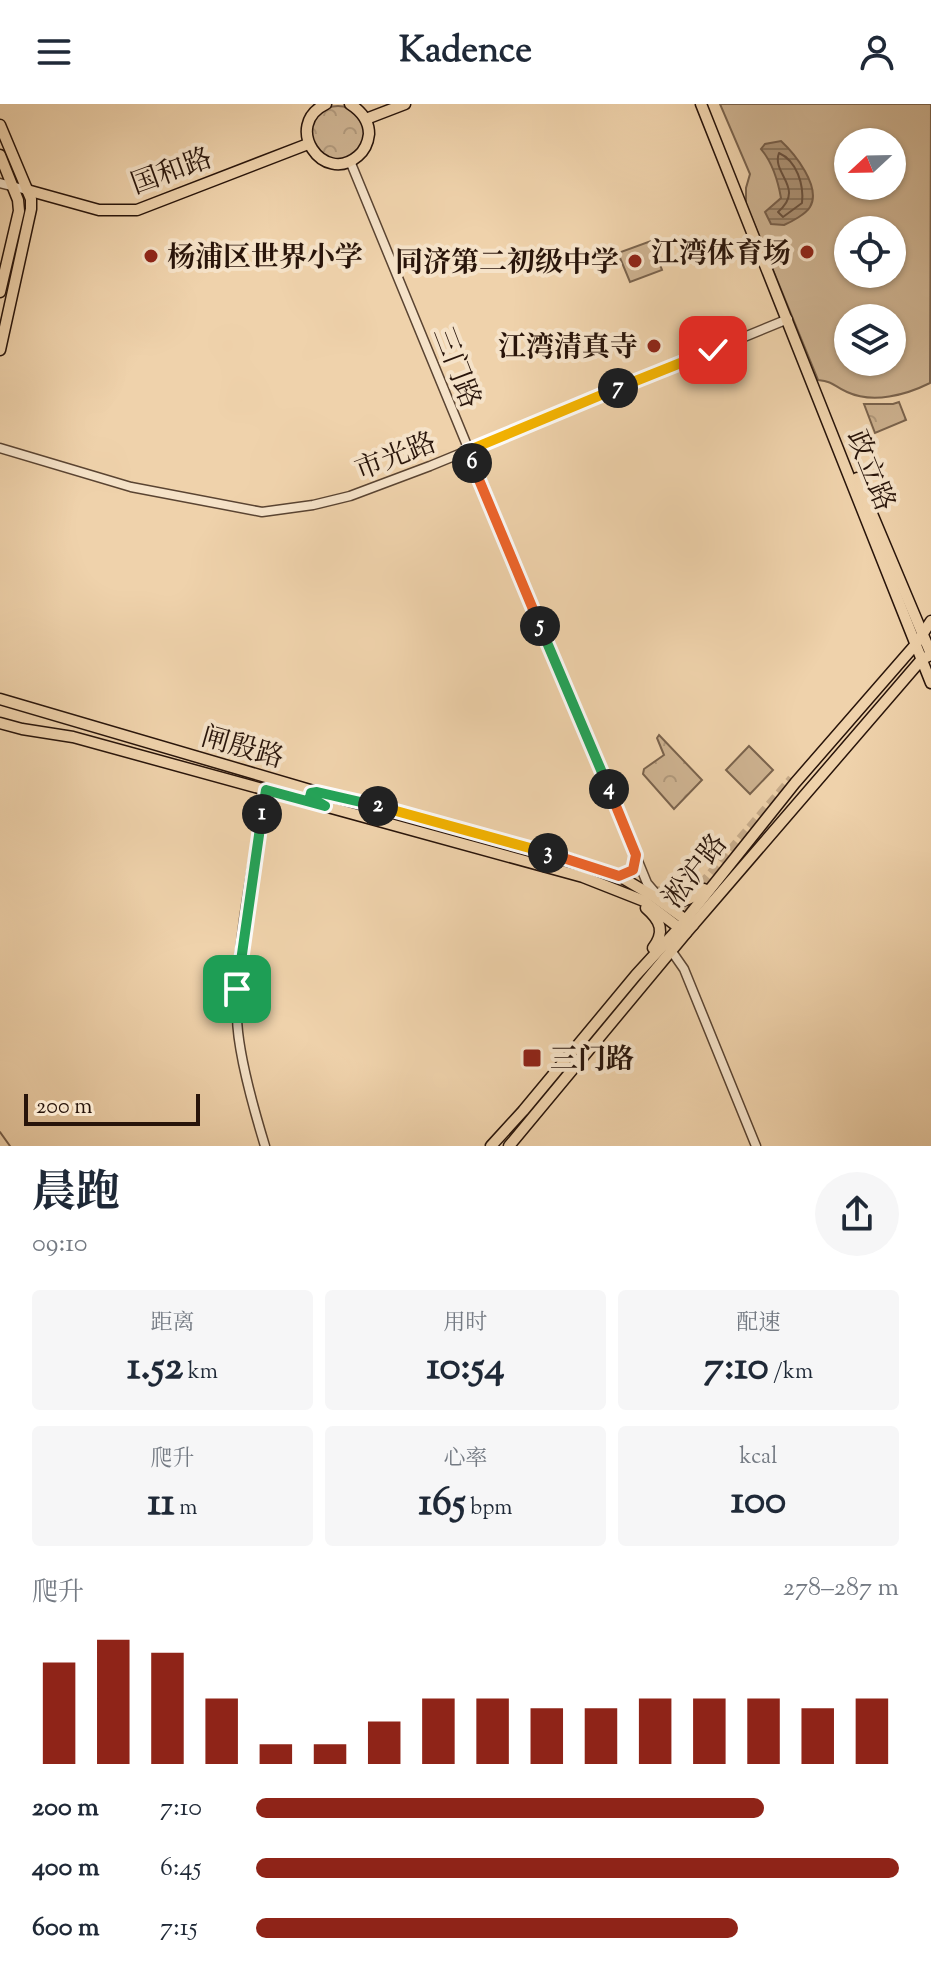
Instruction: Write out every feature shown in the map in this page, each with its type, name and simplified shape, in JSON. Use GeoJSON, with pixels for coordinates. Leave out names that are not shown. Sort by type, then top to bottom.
{"type":"FeatureCollection","features":[{"type":"Feature","properties":{"kind":"main road"},"geometry":{"type":"LineString","coordinates":[[326,104],[313,113],[308,123],[308,144],[321,159],[340,164],[361,153],[368,140],[366,119],[350,104]]}},
{"type":"Feature","properties":{"kind":"main road"},"geometry":{"type":"LineString","coordinates":[[366,119],[405,104]]}},
{"type":"Feature","properties":{"kind":"main road","name":"政立路"},"geometry":{"type":"LineString","coordinates":[[701,104],[916,644],[928,656]]}},
{"type":"Feature","properties":{"kind":"main road"},"geometry":{"type":"LineString","coordinates":[[0,125],[27,190],[31,209],[0,350]]}},
{"type":"Feature","properties":{"kind":"main road","name":"国和路"},"geometry":{"type":"LineString","coordinates":[[27,190],[99,210],[137,210],[308,144]]}},
{"type":"Feature","properties":{"kind":"main road"},"geometry":{"type":"LineString","coordinates":[[0,155],[18,200],[19,211],[0,292]]}},
{"type":"Feature","properties":{"kind":"main road","name":"政立路"},"geometry":{"type":"LineString","coordinates":[[788,319],[799,337],[922,632],[931,683]]}},
{"type":"Feature","properties":{"kind":"main road","name":"淞沪路"},"geometry":{"type":"LineString","coordinates":[[686,926],[715,880],[916,644],[931,621]]}},
{"type":"Feature","properties":{"kind":"main road","name":"淞沪路"},"geometry":{"type":"LineString","coordinates":[[509,1146],[668,947],[928,656]]}},
{"type":"Feature","properties":{"kind":"main road","name":"闸殷路"},"geometry":{"type":"LineString","coordinates":[[0,699],[317,792],[572,860],[633,884],[667,905],[686,926]]}},
{"type":"Feature","properties":{"kind":"main road","name":"闸殷路"},"geometry":{"type":"LineString","coordinates":[[0,723],[73,737],[583,877],[633,896],[686,926]]}},
{"type":"Feature","properties":{"kind":"main road"},"geometry":{"type":"LineString","coordinates":[[213,762],[223,769],[223,773],[216,777]]}},
{"type":"Feature","properties":{"kind":"main road"},"geometry":{"type":"LineString","coordinates":[[317,792],[311,793],[311,799],[325,806]]}},
{"type":"Feature","properties":{"kind":"main road"},"geometry":{"type":"LineString","coordinates":[[385,808],[552,861],[427,834]]}},
{"type":"Feature","properties":{"kind":"main road"},"geometry":{"type":"LineString","coordinates":[[633,884],[678,902],[696,896],[715,880]]}},
{"type":"Feature","properties":{"kind":"main road"},"geometry":{"type":"LineString","coordinates":[[633,896],[654,915],[661,931],[660,939],[636,975]]}},
{"type":"Feature","properties":{"kind":"main road","name":"淞沪路"},"geometry":{"type":"LineString","coordinates":[[491,1146],[636,975],[668,947]]}},
{"type":"Feature","properties":{"kind":"street","name":"三门路"},"geometry":{"type":"LineString","coordinates":[[350,161],[636,855],[653,892],[667,905]]}},
{"type":"Feature","properties":{"kind":"street","name":"国和路"},"geometry":{"type":"LineString","coordinates":[[0,183],[27,190]]}},
{"type":"Feature","properties":{"kind":"street","name":"市光路"},"geometry":{"type":"LineString","coordinates":[[0,448],[131,487],[262,512],[329,502],[467,451],[788,319]]}},
{"type":"Feature","properties":{"kind":"street"},"geometry":{"type":"LineString","coordinates":[[265,1146],[237,1018],[241,952],[266,790]]}},
{"type":"Feature","properties":{"kind":"street"},"geometry":{"type":"LineString","coordinates":[[619,876],[633,870],[636,855]]}},
{"type":"Feature","properties":{"kind":"street"},"geometry":{"type":"LineString","coordinates":[[668,947],[684,969],[756,1146]]}},
{"type":"Feature","properties":{"kind":"green space","name":"江湾体育场"},"geometry":{"type":"Polygon","coordinates":[[[720,104],[931,104],[930,383],[911,391],[878,398],[857,396],[818,380],[746,204],[750,174],[720,104]]]}},
{"type":"Feature","properties":{"kind":"green space"},"geometry":{"type":"Polygon","coordinates":[[[338,106],[357,114],[365,133],[357,152],[338,160],[319,152],[311,133],[319,114],[338,106]]]}},
{"type":"Feature","properties":{"kind":"green space"},"geometry":{"type":"Polygon","coordinates":[[[651,241],[662,270],[630,282],[618,253],[651,241]]]}},
{"type":"Feature","properties":{"kind":"green space"},"geometry":{"type":"Polygon","coordinates":[[[899,402],[906,420],[875,433],[864,404],[899,402]]]}},
{"type":"Feature","properties":{"kind":"green space"},"geometry":{"type":"Polygon","coordinates":[[[659,735],[702,780],[674,809],[643,774],[644,769],[664,755],[657,738],[659,735]]]}},
{"type":"Feature","properties":{"kind":"green space"},"geometry":{"type":"Polygon","coordinates":[[[749,746],[773,770],[750,794],[726,770],[749,746]]]}},
{"type":"Feature","properties":{"kind":"water"},"geometry":{"type":"Polygon","coordinates":[[[781,141],[810,180],[813,199],[805,212],[784,225],[771,224],[765,212],[781,198],[774,172],[761,149],[765,144],[781,141]]]}},
{"type":"Feature","properties":{"kind":"waterway"},"geometry":{"type":"LineString","coordinates":[[0,1132],[10,1146]]}},
{"type":"Feature","properties":{"kind":"tunnel"},"geometry":{"type":"LineString","coordinates":[[676,922],[704,882],[792,779]]}},
{"type":"Feature","properties":{"kind":"tunnel"},"geometry":{"type":"LineString","coordinates":[[595,877],[641,892]]}},
{"type":"Feature","properties":{"kind":"tunnel"},"geometry":{"type":"LineString","coordinates":[[654,891],[679,892],[701,886]]}},
{"type":"Feature","properties":{"kind":"place","name":"江湾体育场"},"geometry":{"type":"Point","coordinates":[807,252]}},
{"type":"Feature","properties":{"kind":"place","name":"杨浦区世界小学"},"geometry":{"type":"Point","coordinates":[151,256]}},
{"type":"Feature","properties":{"kind":"place","name":"同济第二初级中学"},"geometry":{"type":"Point","coordinates":[635,261]}},
{"type":"Feature","properties":{"kind":"place","name":"江湾清真寺"},"geometry":{"type":"Point","coordinates":[654,346]}},
{"type":"Feature","properties":{"kind":"place","name":"三门路"},"geometry":{"type":"Point","coordinates":[532,1058]}},
{"type":"Feature","properties":{"kind":"route"},"geometry":{"type":"LineString","coordinates":[[237,989],[266,790],[325,806],[311,799],[311,793],[317,792],[500,839],[619,876],[633,870],[636,855],[467,451],[713,350]]}}]}
